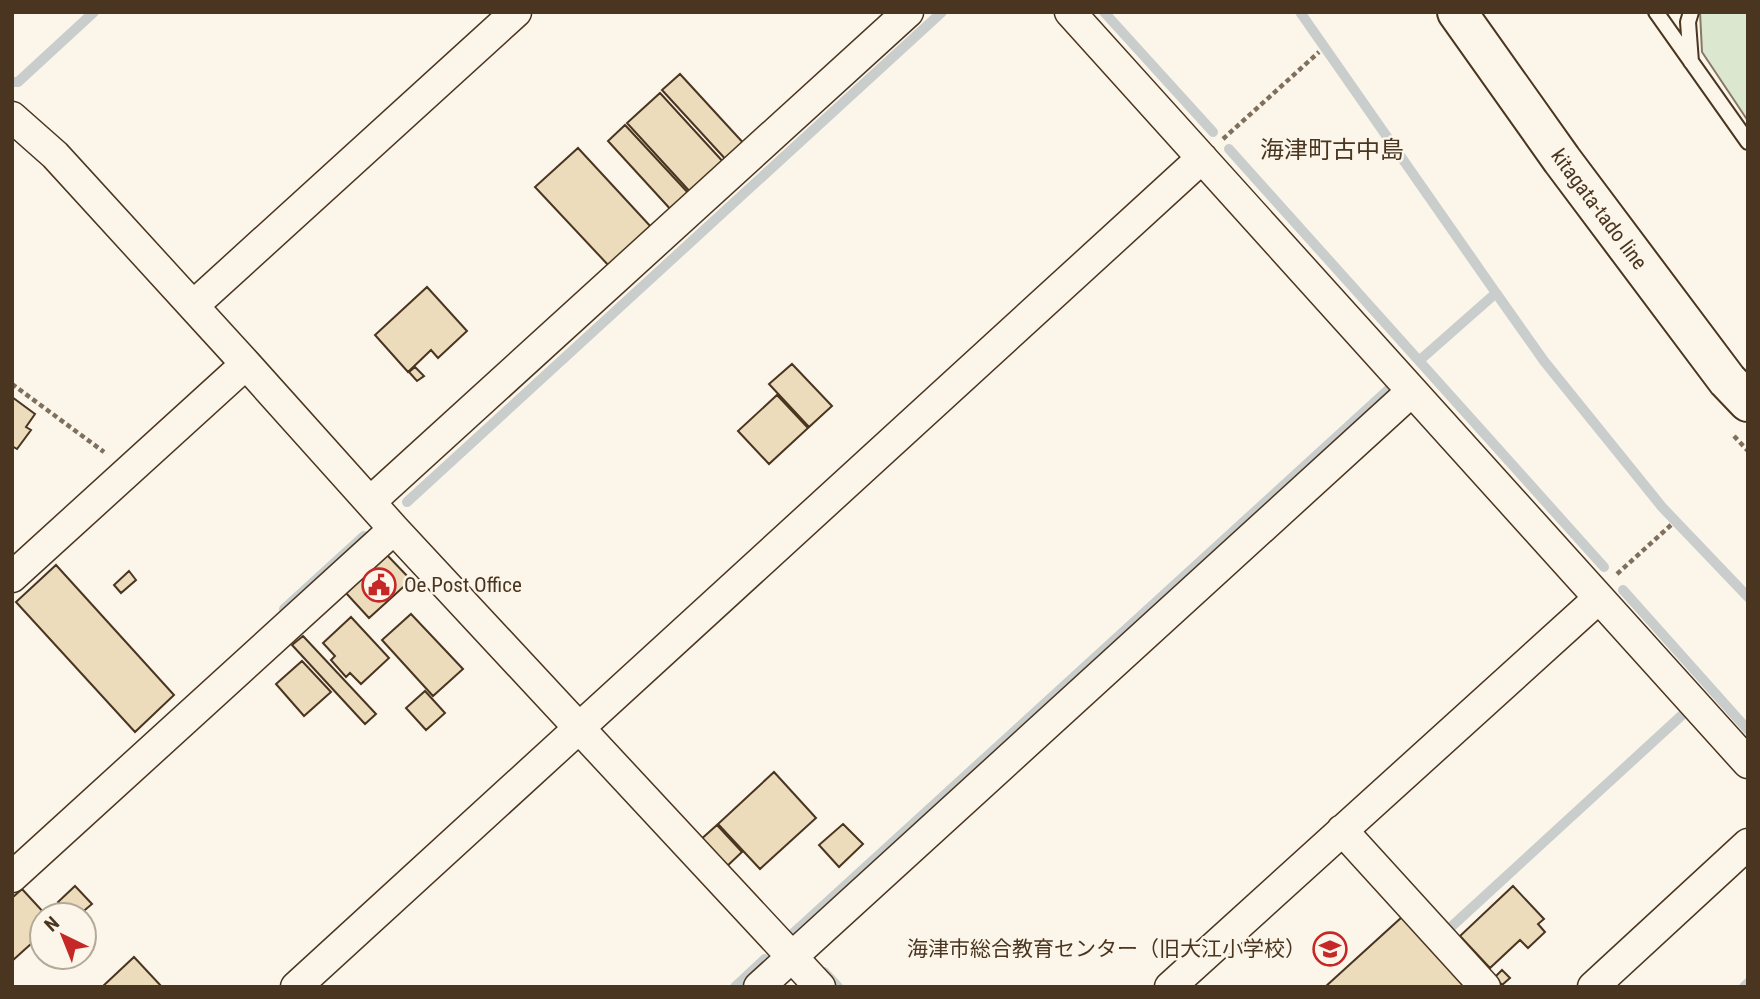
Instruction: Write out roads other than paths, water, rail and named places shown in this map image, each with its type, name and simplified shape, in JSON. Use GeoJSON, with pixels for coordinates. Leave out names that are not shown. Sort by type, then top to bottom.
{"type":"FeatureCollection","features":[{"type":"Feature","properties":{"kind":"main road","name":"kitagata-tado line"},"geometry":{"type":"LineString","coordinates":[[1457,12],[1578,182],[1727,380],[1748,402]]}},
{"type":"Feature","properties":{"kind":"street"},"geometry":{"type":"LineString","coordinates":[[193,306],[516,12]]}},
{"type":"Feature","properties":{"kind":"street"},"geometry":{"type":"LineString","coordinates":[[370,502],[908,12]]}},
{"type":"Feature","properties":{"kind":"street"},"geometry":{"type":"LineString","coordinates":[[1070,12],[1748,764]]}},
{"type":"Feature","properties":{"kind":"street"},"geometry":{"type":"LineString","coordinates":[[12,117],[55,155],[394,529],[820,987]]}},
{"type":"Feature","properties":{"kind":"street"},"geometry":{"type":"LineString","coordinates":[[296,987],[577,727],[1202,158]]}},
{"type":"Feature","properties":{"kind":"street"},"geometry":{"type":"LineString","coordinates":[[12,577],[246,363]]}},
{"type":"Feature","properties":{"kind":"street"},"geometry":{"type":"LineString","coordinates":[[759,987],[1412,391]]}},
{"type":"Feature","properties":{"kind":"street"},"geometry":{"type":"LineString","coordinates":[[12,877],[394,529]]}},
{"type":"Feature","properties":{"kind":"street"},"geometry":{"type":"LineString","coordinates":[[1172,986],[1597,596]]}},
{"type":"Feature","properties":{"kind":"street"},"geometry":{"type":"LineString","coordinates":[[1342,830],[1485,987]]}},
{"type":"Feature","properties":{"kind":"street"},"geometry":{"type":"LineString","coordinates":[[1593,987],[1748,844]]}},
{"type":"Feature","properties":{"kind":"lane"},"geometry":{"type":"LineString","coordinates":[[1656,12],[1748,142]]}},
{"type":"Feature","properties":{"kind":"lane"},"geometry":{"type":"LineString","coordinates":[[1691,12],[1688,22],[1692,63]]}},
{"type":"Feature","properties":{"kind":"waterway"},"geometry":{"type":"LineString","coordinates":[[12,82],[18,82],[94,12]]}},
{"type":"Feature","properties":{"kind":"waterway"},"geometry":{"type":"LineString","coordinates":[[407,502],[942,12]]}},
{"type":"Feature","properties":{"kind":"waterway"},"geometry":{"type":"LineString","coordinates":[[1104,12],[1213,132]]}},
{"type":"Feature","properties":{"kind":"waterway"},"geometry":{"type":"LineString","coordinates":[[1300,12],[1496,293]]}},
{"type":"Feature","properties":{"kind":"waterway"},"geometry":{"type":"LineString","coordinates":[[1229,149],[1604,567]]}},
{"type":"Feature","properties":{"kind":"waterway"},"geometry":{"type":"LineString","coordinates":[[1420,360],[1496,293],[1544,361],[1662,507],[1748,597]]}},
{"type":"Feature","properties":{"kind":"waterway"},"geometry":{"type":"LineString","coordinates":[[788,938],[1388,390]]}},
{"type":"Feature","properties":{"kind":"waterway"},"geometry":{"type":"LineString","coordinates":[[284,609],[364,536]]}},
{"type":"Feature","properties":{"kind":"waterway"},"geometry":{"type":"LineString","coordinates":[[1623,590],[1748,730]]}},
{"type":"Feature","properties":{"kind":"waterway"},"geometry":{"type":"LineString","coordinates":[[1451,927],[1681,716]]}},
{"type":"Feature","properties":{"kind":"waterway"},"geometry":{"type":"LineString","coordinates":[[735,987],[765,959]]}},
{"type":"Feature","properties":{"kind":"waterway"},"geometry":{"type":"LineString","coordinates":[[824,972],[838,987]]}},
{"type":"Feature","properties":{"kind":"waterway"},"geometry":{"type":"LineString","coordinates":[[1744,987],[1748,983]]}},
{"type":"Feature","properties":{"kind":"place","name":"Oe Post Office"},"geometry":{"type":"Point","coordinates":[379,585]}},
{"type":"Feature","properties":{"kind":"place","name":"海津市総合教育センター（旧大江小学校）"},"geometry":{"type":"Point","coordinates":[1330,949]}},
{"type":"Feature","properties":{"kind":"district","name":"海津町古中島"},"geometry":{"type":"Point","coordinates":[1332,150]}}]}
